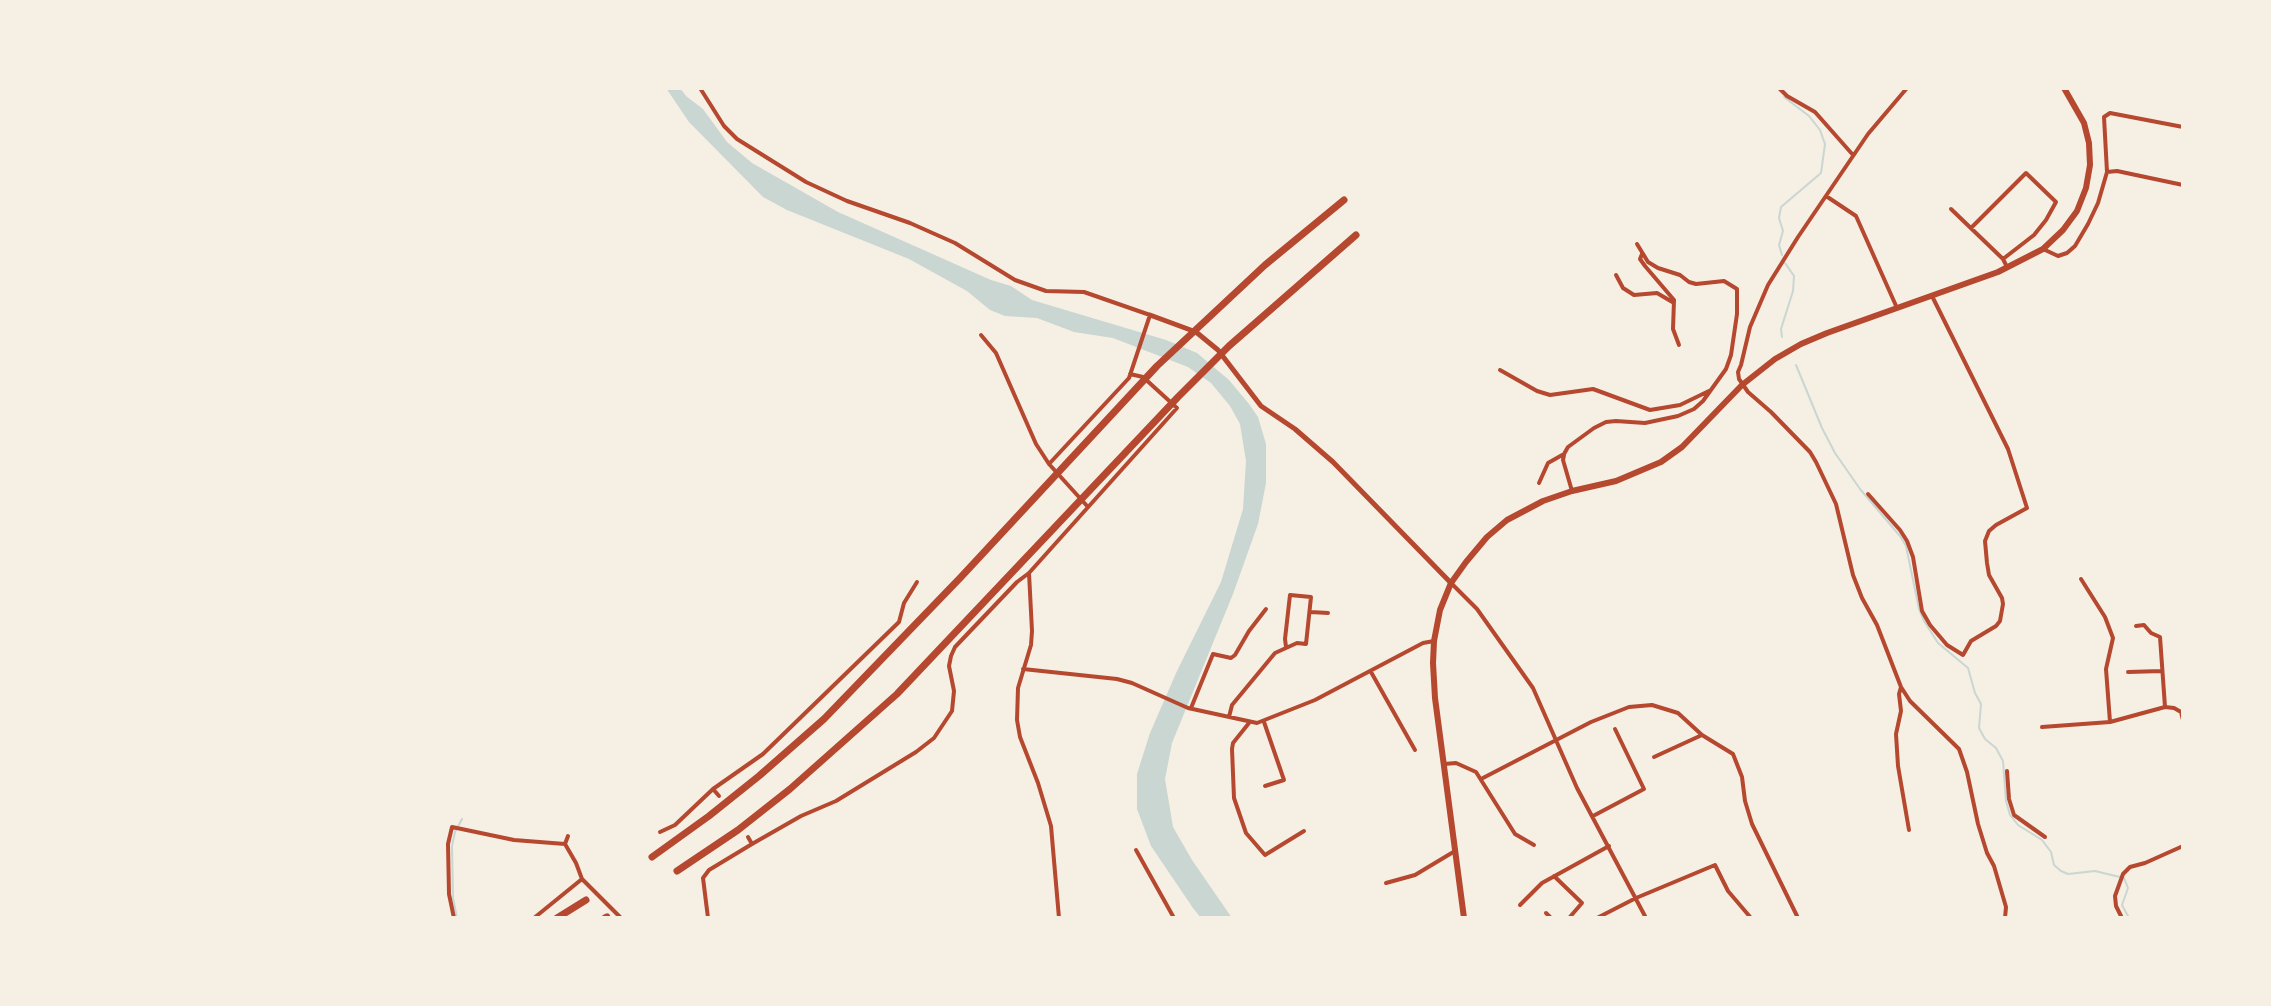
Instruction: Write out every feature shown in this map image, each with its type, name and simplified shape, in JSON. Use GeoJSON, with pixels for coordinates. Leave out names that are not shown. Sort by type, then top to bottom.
{"type":"FeatureCollection","features":[{"type":"Feature","properties":{"kind":"highway"},"geometry":{"type":"LineString","coordinates":[[652,857],[759,776],[824,719],[1157,366],[1233,294],[1344,200]]}},
{"type":"Feature","properties":{"kind":"highway"},"geometry":{"type":"LineString","coordinates":[[677,871],[738,830],[790,789],[897,694],[1229,346],[1356,235]]}},
{"type":"Feature","properties":{"kind":"highway"},"geometry":{"type":"LineString","coordinates":[[557,918],[586,900]]}},
{"type":"Feature","properties":{"kind":"main road"},"geometry":{"type":"LineString","coordinates":[[1464,918],[1435,698],[1434,641],[1440,610],[1451,583],[1487,537],[1507,520],[1543,501],[1616,481],[1661,462],[1682,447],[1742,385],[1775,359],[1801,344],[2007,269],[2043,249],[2077,211],[2086,188],[2090,165],[2084,123],[2064,88]]}},
{"type":"Feature","properties":{"kind":"street"},"geometry":{"type":"LineString","coordinates":[[700,88],[724,126],[737,139],[806,182],[955,243],[1015,280],[1046,291],[1084,292],[1196,332],[1218,350],[1261,406],[1295,429],[1333,462],[1477,609],[1533,688],[1555,742],[1646,918]]}},
{"type":"Feature","properties":{"kind":"street"},"geometry":{"type":"LineString","coordinates":[[1779,88],[1815,112],[1853,155]]}},
{"type":"Feature","properties":{"kind":"street"},"geometry":{"type":"LineString","coordinates":[[1907,88],[1853,155],[1768,285],[1750,327],[1738,372],[1742,385],[1754,399],[1771,412],[1816,462],[1836,504],[1853,575],[1901,687],[1910,701],[1953,742],[1962,756],[1978,824],[2006,907],[2005,918]]}},
{"type":"Feature","properties":{"kind":"street"},"geometry":{"type":"LineString","coordinates":[[2043,249],[2058,256],[2067,253],[2075,246],[2098,203],[2107,172],[2104,117],[2110,113],[2183,127]]}},
{"type":"Feature","properties":{"kind":"street"},"geometry":{"type":"LineString","coordinates":[[2107,172],[2117,171],[2183,185]]}},
{"type":"Feature","properties":{"kind":"street"},"geometry":{"type":"LineString","coordinates":[[1971,228],[2026,173],[2056,202],[2034,235],[2003,259]]}},
{"type":"Feature","properties":{"kind":"street"},"geometry":{"type":"LineString","coordinates":[[1826,196],[1856,216],[1897,308]]}},
{"type":"Feature","properties":{"kind":"street"},"geometry":{"type":"LineString","coordinates":[[1951,209],[2003,259],[2007,269]]}},
{"type":"Feature","properties":{"kind":"street"},"geometry":{"type":"LineString","coordinates":[[1539,483],[1548,463],[1606,422],[1645,423],[1694,409],[1726,369],[1737,314],[1737,289],[1724,281],[1689,282],[1648,262],[1637,244]]}},
{"type":"Feature","properties":{"kind":"street"},"geometry":{"type":"LineString","coordinates":[[1642,254],[1640,259],[1668,291],[1674,303],[1673,329],[1679,345]]}},
{"type":"Feature","properties":{"kind":"street"},"geometry":{"type":"LineString","coordinates":[[1616,275],[1623,288],[1634,295],[1657,293],[1674,303]]}},
{"type":"Feature","properties":{"kind":"street"},"geometry":{"type":"LineString","coordinates":[[1868,494],[1907,541],[1913,557],[1922,611],[1930,625],[1947,645],[1963,655],[1971,641],[2000,621],[2002,598],[1989,575],[1987,563],[1985,541],[1989,531],[2027,508],[2008,449],[1932,296]]}},
{"type":"Feature","properties":{"kind":"street"},"geometry":{"type":"LineString","coordinates":[[1049,464],[1116,394],[1130,374],[1150,315]]}},
{"type":"Feature","properties":{"kind":"street"},"geometry":{"type":"LineString","coordinates":[[981,335],[996,353],[1024,420],[1049,464],[1088,507]]}},
{"type":"Feature","properties":{"kind":"street"},"geometry":{"type":"LineString","coordinates":[[1726,369],[1738,372]]}},
{"type":"Feature","properties":{"kind":"street"},"geometry":{"type":"LineString","coordinates":[[1500,370],[1550,395],[1593,389],[1650,410],[1680,405],[1711,390]]}},
{"type":"Feature","properties":{"kind":"street"},"geometry":{"type":"LineString","coordinates":[[708,918],[705,874],[801,816],[836,801],[934,738],[952,711],[954,691],[949,666],[955,647],[1029,573],[1177,408],[1143,377],[1130,374]]}},
{"type":"Feature","properties":{"kind":"street"},"geometry":{"type":"LineString","coordinates":[[1564,454],[1572,491]]}},
{"type":"Feature","properties":{"kind":"street"},"geometry":{"type":"LineString","coordinates":[[1029,573],[1031,645],[1018,688],[1017,720],[1051,826],[1059,918]]}},
{"type":"Feature","properties":{"kind":"street"},"geometry":{"type":"LineString","coordinates":[[2081,579],[2105,617],[2113,638],[2106,669],[2110,722]]}},
{"type":"Feature","properties":{"kind":"street"},"geometry":{"type":"LineString","coordinates":[[660,832],[675,825],[713,789],[763,754],[899,622],[908,594],[917,582]]}},
{"type":"Feature","properties":{"kind":"street"},"geometry":{"type":"LineString","coordinates":[[1229,717],[1232,705],[1275,653],[1297,643],[1306,644],[1311,597],[1290,595],[1286,647]]}},
{"type":"Feature","properties":{"kind":"street"},"geometry":{"type":"LineString","coordinates":[[1190,708],[1213,654],[1231,658],[1235,655],[1266,609]]}},
{"type":"Feature","properties":{"kind":"street"},"geometry":{"type":"LineString","coordinates":[[1310,612],[1328,613]]}},
{"type":"Feature","properties":{"kind":"street"},"geometry":{"type":"LineString","coordinates":[[2136,626],[2144,625],[2160,637],[2165,707]]}},
{"type":"Feature","properties":{"kind":"street"},"geometry":{"type":"LineString","coordinates":[[1023,669],[1117,679],[1190,708],[1249,723],[1264,722],[1371,672],[1423,643],[1434,641]]}},
{"type":"Feature","properties":{"kind":"street"},"geometry":{"type":"LineString","coordinates":[[2128,672],[2162,671]]}},
{"type":"Feature","properties":{"kind":"street"},"geometry":{"type":"LineString","coordinates":[[1371,672],[1415,750]]}},
{"type":"Feature","properties":{"kind":"street"},"geometry":{"type":"LineString","coordinates":[[1901,687],[1901,711],[1896,734],[1909,830]]}},
{"type":"Feature","properties":{"kind":"street"},"geometry":{"type":"LineString","coordinates":[[1481,779],[1591,722],[1635,705],[1652,705],[1678,713],[1702,735],[1733,754],[1742,777],[1752,824],[1798,918]]}},
{"type":"Feature","properties":{"kind":"street"},"geometry":{"type":"LineString","coordinates":[[2042,727],[2110,722],[2165,707],[2181,712],[2183,720]]}},
{"type":"Feature","properties":{"kind":"street"},"geometry":{"type":"LineString","coordinates":[[1264,722],[1284,780],[1265,786]]}},
{"type":"Feature","properties":{"kind":"street"},"geometry":{"type":"LineString","coordinates":[[1249,723],[1233,743],[1232,749],[1234,798],[1246,833],[1265,855],[1304,831]]}},
{"type":"Feature","properties":{"kind":"street"},"geometry":{"type":"LineString","coordinates":[[1593,816],[1644,789],[1615,729]]}},
{"type":"Feature","properties":{"kind":"street"},"geometry":{"type":"LineString","coordinates":[[1654,757],[1702,735]]}},
{"type":"Feature","properties":{"kind":"street"},"geometry":{"type":"LineString","coordinates":[[1444,764],[1456,763],[1476,772],[1515,834],[1534,845]]}},
{"type":"Feature","properties":{"kind":"street"},"geometry":{"type":"LineString","coordinates":[[2007,771],[2009,799],[2014,815],[2045,837]]}},
{"type":"Feature","properties":{"kind":"street"},"geometry":{"type":"LineString","coordinates":[[713,789],[719,796]]}},
{"type":"Feature","properties":{"kind":"street"},"geometry":{"type":"LineString","coordinates":[[454,918],[449,894],[448,844],[452,827],[514,840],[565,844]]}},
{"type":"Feature","properties":{"kind":"street"},"geometry":{"type":"LineString","coordinates":[[565,844],[568,836]]}},
{"type":"Feature","properties":{"kind":"street"},"geometry":{"type":"LineString","coordinates":[[748,837],[752,844]]}},
{"type":"Feature","properties":{"kind":"street"},"geometry":{"type":"LineString","coordinates":[[565,844],[582,879],[621,918]]}},
{"type":"Feature","properties":{"kind":"street"},"geometry":{"type":"LineString","coordinates":[[1520,905],[1542,883],[1609,846]]}},
{"type":"Feature","properties":{"kind":"street"},"geometry":{"type":"LineString","coordinates":[[2122,918],[2115,896],[2123,874],[2130,867],[2183,846]]}},
{"type":"Feature","properties":{"kind":"street"},"geometry":{"type":"LineString","coordinates":[[1136,850],[1174,918]]}},
{"type":"Feature","properties":{"kind":"street"},"geometry":{"type":"LineString","coordinates":[[1386,883],[1415,875],[1455,851]]}},
{"type":"Feature","properties":{"kind":"street"},"geometry":{"type":"LineString","coordinates":[[1597,918],[1715,865],[1728,891],[1751,918]]}},
{"type":"Feature","properties":{"kind":"street"},"geometry":{"type":"LineString","coordinates":[[1554,876],[1582,903],[1569,918]]}},
{"type":"Feature","properties":{"kind":"street"},"geometry":{"type":"LineString","coordinates":[[534,918],[582,879]]}},
{"type":"Feature","properties":{"kind":"street"},"geometry":{"type":"LineString","coordinates":[[1546,913],[1551,918]]}},
{"type":"Feature","properties":{"kind":"shaded area"},"geometry":{"type":"Polygon","coordinates":[[[666,88],[680,88],[703,109],[727,142],[752,163],[838,212],[1011,286],[1032,300],[1166,340],[1197,353],[1229,380],[1258,417],[1266,444],[1266,483],[1258,524],[1172,743],[1165,779],[1173,827],[1232,918],[1201,918],[1151,846],[1137,809],[1137,774],[1150,733],[1221,582],[1243,509],[1246,461],[1240,424],[1230,406],[1211,383],[1188,367],[1113,338],[1074,332],[1037,318],[1005,316],[990,310],[967,291],[909,259],[787,210],[763,197],[689,122],[666,88]]]}},
{"type":"Feature","properties":{"kind":"waterway"},"geometry":{"type":"LineString","coordinates":[[1782,255],[1779,245],[1783,231],[1779,218],[1781,207],[1821,173],[1825,144],[1820,130],[1809,116],[1784,97]]}},
{"type":"Feature","properties":{"kind":"waterway"},"geometry":{"type":"LineString","coordinates":[[1782,337],[1781,329],[1793,291],[1794,276],[1785,263]]}},
{"type":"Feature","properties":{"kind":"waterway"},"geometry":{"type":"LineString","coordinates":[[1796,365],[1835,453],[1906,546],[1924,621],[1938,643],[1968,668],[1981,704],[1979,728],[2003,761],[2010,815],[2018,825],[2042,840],[2051,852],[2054,865],[2061,871],[2068,874],[2095,871],[2124,878],[2128,888],[2122,905],[2129,918]]}},
{"type":"Feature","properties":{"kind":"waterway"},"geometry":{"type":"LineString","coordinates":[[457,918],[453,898],[452,846],[462,819]]}}]}
